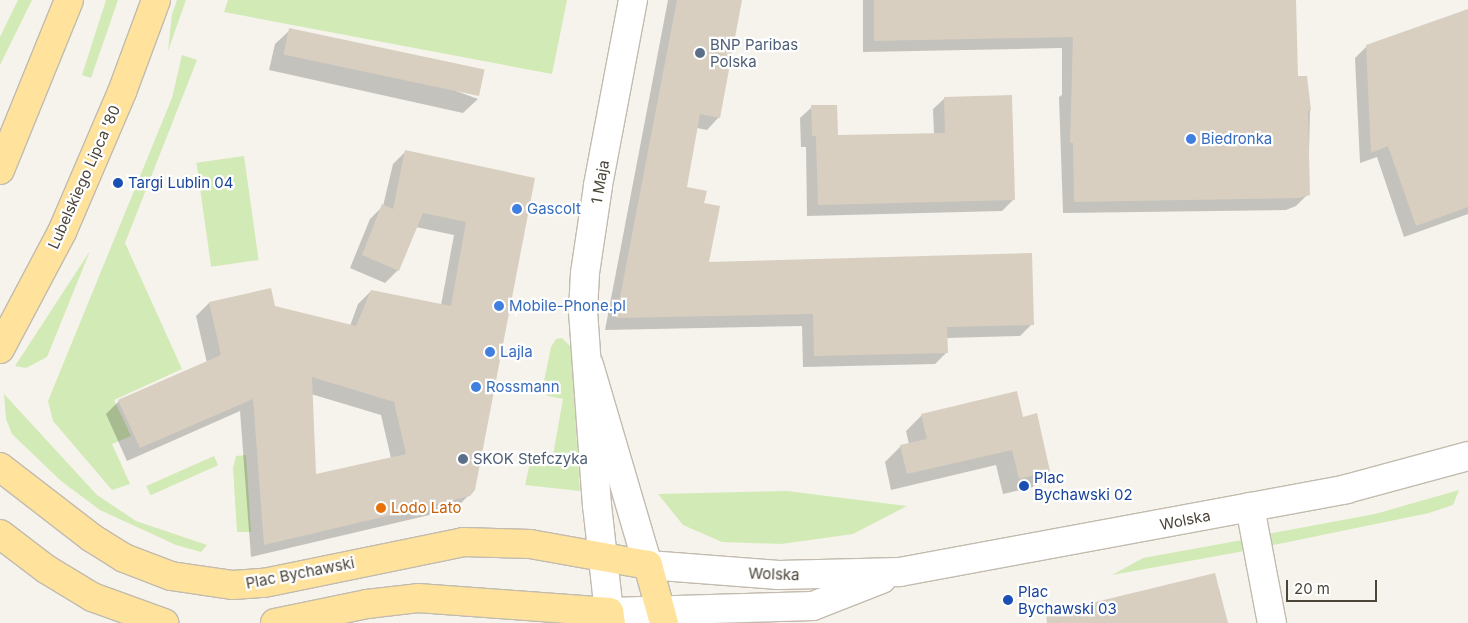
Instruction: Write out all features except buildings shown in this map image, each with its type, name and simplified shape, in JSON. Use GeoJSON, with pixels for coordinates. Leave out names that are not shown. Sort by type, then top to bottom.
{"type":"FeatureCollection","features":[{"type":"Feature","properties":{"kind":"main road"},"geometry":{"type":"LineString","coordinates":[[0,170],[69,0]]}},
{"type":"Feature","properties":{"kind":"main road","name":"Lubelskiego Lipca '80"},"geometry":{"type":"LineString","coordinates":[[0,350],[62,232],[122,92],[156,0]]}},
{"type":"Feature","properties":{"kind":"main road","name":"Plac Bychawski"},"geometry":{"type":"LineString","coordinates":[[0,467],[47,506],[124,558],[163,574],[201,583],[264,583],[463,542],[530,544],[648,565]]}},
{"type":"Feature","properties":{"kind":"main road"},"geometry":{"type":"LineString","coordinates":[[0,534],[46,569],[92,597],[164,623]]}},
{"type":"Feature","properties":{"kind":"main road"},"geometry":{"type":"LineString","coordinates":[[648,565],[663,617]]}},
{"type":"Feature","properties":{"kind":"main road"},"geometry":{"type":"LineString","coordinates":[[275,623],[367,604],[418,598],[610,617]]}},
{"type":"Feature","properties":{"kind":"street","name":"1 Maja"},"geometry":{"type":"LineString","coordinates":[[602,557],[584,311],[585,273],[633,0]]}},
{"type":"Feature","properties":{"kind":"street","name":"1 Maja"},"geometry":{"type":"LineString","coordinates":[[589,365],[648,565]]}},
{"type":"Feature","properties":{"kind":"street","name":"Wolska"},"geometry":{"type":"LineString","coordinates":[[648,565],[779,576],[900,572],[1346,489],[1468,456]]}},
{"type":"Feature","properties":{"kind":"street"},"geometry":{"type":"LineString","coordinates":[[1250,508],[1272,623]]}},
{"type":"Feature","properties":{"kind":"street"},"geometry":{"type":"LineString","coordinates":[[602,557],[610,617],[663,617]]}},
{"type":"Feature","properties":{"kind":"street","name":"Wolska"},"geometry":{"type":"LineString","coordinates":[[663,617],[813,606],[900,572]]}},
{"type":"Feature","properties":{"kind":"street"},"geometry":{"type":"LineString","coordinates":[[774,623],[813,606]]}},
{"type":"Feature","properties":{"kind":"green space"},"geometry":{"type":"Polygon","coordinates":[[[18,0],[32,0],[0,65],[0,37],[18,0]]]}},
{"type":"Feature","properties":{"kind":"green space"},"geometry":{"type":"Polygon","coordinates":[[[106,0],[118,0],[91,78],[82,75],[106,0]]]}},
{"type":"Feature","properties":{"kind":"green space"},"geometry":{"type":"Polygon","coordinates":[[[177,0],[186,0],[168,51],[172,14],[177,0]]]}},
{"type":"Feature","properties":{"kind":"green space"},"geometry":{"type":"Polygon","coordinates":[[[228,0],[567,0],[552,74],[224,12],[228,0]]]}},
{"type":"Feature","properties":{"kind":"green space"},"geometry":{"type":"Polygon","coordinates":[[[182,55],[197,60],[125,243],[182,369],[114,400],[131,436],[112,444],[130,484],[112,490],[53,421],[48,401],[172,98],[182,55]]]}},
{"type":"Feature","properties":{"kind":"green space"},"geometry":{"type":"Polygon","coordinates":[[[244,156],[259,260],[211,267],[196,163],[244,156]]]}},
{"type":"Feature","properties":{"kind":"green space"},"geometry":{"type":"Polygon","coordinates":[[[90,251],[47,357],[26,368],[15,366],[90,251]]]}},
{"type":"Feature","properties":{"kind":"green space"},"geometry":{"type":"Polygon","coordinates":[[[562,338],[571,347],[580,491],[525,485],[530,463],[551,466],[563,399],[548,396],[542,391],[551,347],[556,339],[562,338]]]}},
{"type":"Feature","properties":{"kind":"green space"},"geometry":{"type":"Polygon","coordinates":[[[4,394],[97,495],[136,521],[207,545],[201,552],[176,545],[100,510],[61,481],[12,434],[6,419],[4,394]]]}},
{"type":"Feature","properties":{"kind":"green space"},"geometry":{"type":"Polygon","coordinates":[[[246,455],[251,532],[237,532],[233,468],[236,456],[246,455]]]}},
{"type":"Feature","properties":{"kind":"green space"},"geometry":{"type":"Polygon","coordinates":[[[214,456],[218,465],[150,495],[146,486],[214,456]]]}},
{"type":"Feature","properties":{"kind":"green space"},"geometry":{"type":"Polygon","coordinates":[[[1459,490],[1453,505],[1429,513],[1264,547],[1262,535],[1375,514],[1459,490]]]}},
{"type":"Feature","properties":{"kind":"green space"},"geometry":{"type":"Polygon","coordinates":[[[787,491],[907,506],[853,534],[781,544],[722,542],[683,525],[658,494],[787,491]]]}},
{"type":"Feature","properties":{"kind":"green space"},"geometry":{"type":"Polygon","coordinates":[[[1248,539],[1250,550],[1112,575],[1143,558],[1248,539]]]}},
{"type":"Feature","properties":{"kind":"place","name":"BNP Paribas Polska"},"geometry":{"type":"Point","coordinates":[700,53]}},
{"type":"Feature","properties":{"kind":"place","name":"Biedronka"},"geometry":{"type":"Point","coordinates":[1191,139]}},
{"type":"Feature","properties":{"kind":"place","name":"Targi Lublin 04"},"geometry":{"type":"Point","coordinates":[118,183]}},
{"type":"Feature","properties":{"kind":"place","name":"Gascolt"},"geometry":{"type":"Point","coordinates":[517,209]}},
{"type":"Feature","properties":{"kind":"place","name":"Mobile-Phone.pl"},"geometry":{"type":"Point","coordinates":[499,306]}},
{"type":"Feature","properties":{"kind":"place","name":"Lajla"},"geometry":{"type":"Point","coordinates":[490,352]}},
{"type":"Feature","properties":{"kind":"place","name":"Rossmann"},"geometry":{"type":"Point","coordinates":[476,387]}},
{"type":"Feature","properties":{"kind":"place","name":"SKOK Stefczyka"},"geometry":{"type":"Point","coordinates":[463,459]}},
{"type":"Feature","properties":{"kind":"place","name":"Plac Bychawski 02"},"geometry":{"type":"Point","coordinates":[1024,486]}},
{"type":"Feature","properties":{"kind":"place","name":"Lodo Lato"},"geometry":{"type":"Point","coordinates":[381,508]}},
{"type":"Feature","properties":{"kind":"place","name":"Plac Bychawski 03"},"geometry":{"type":"Point","coordinates":[1008,600]}}]}
